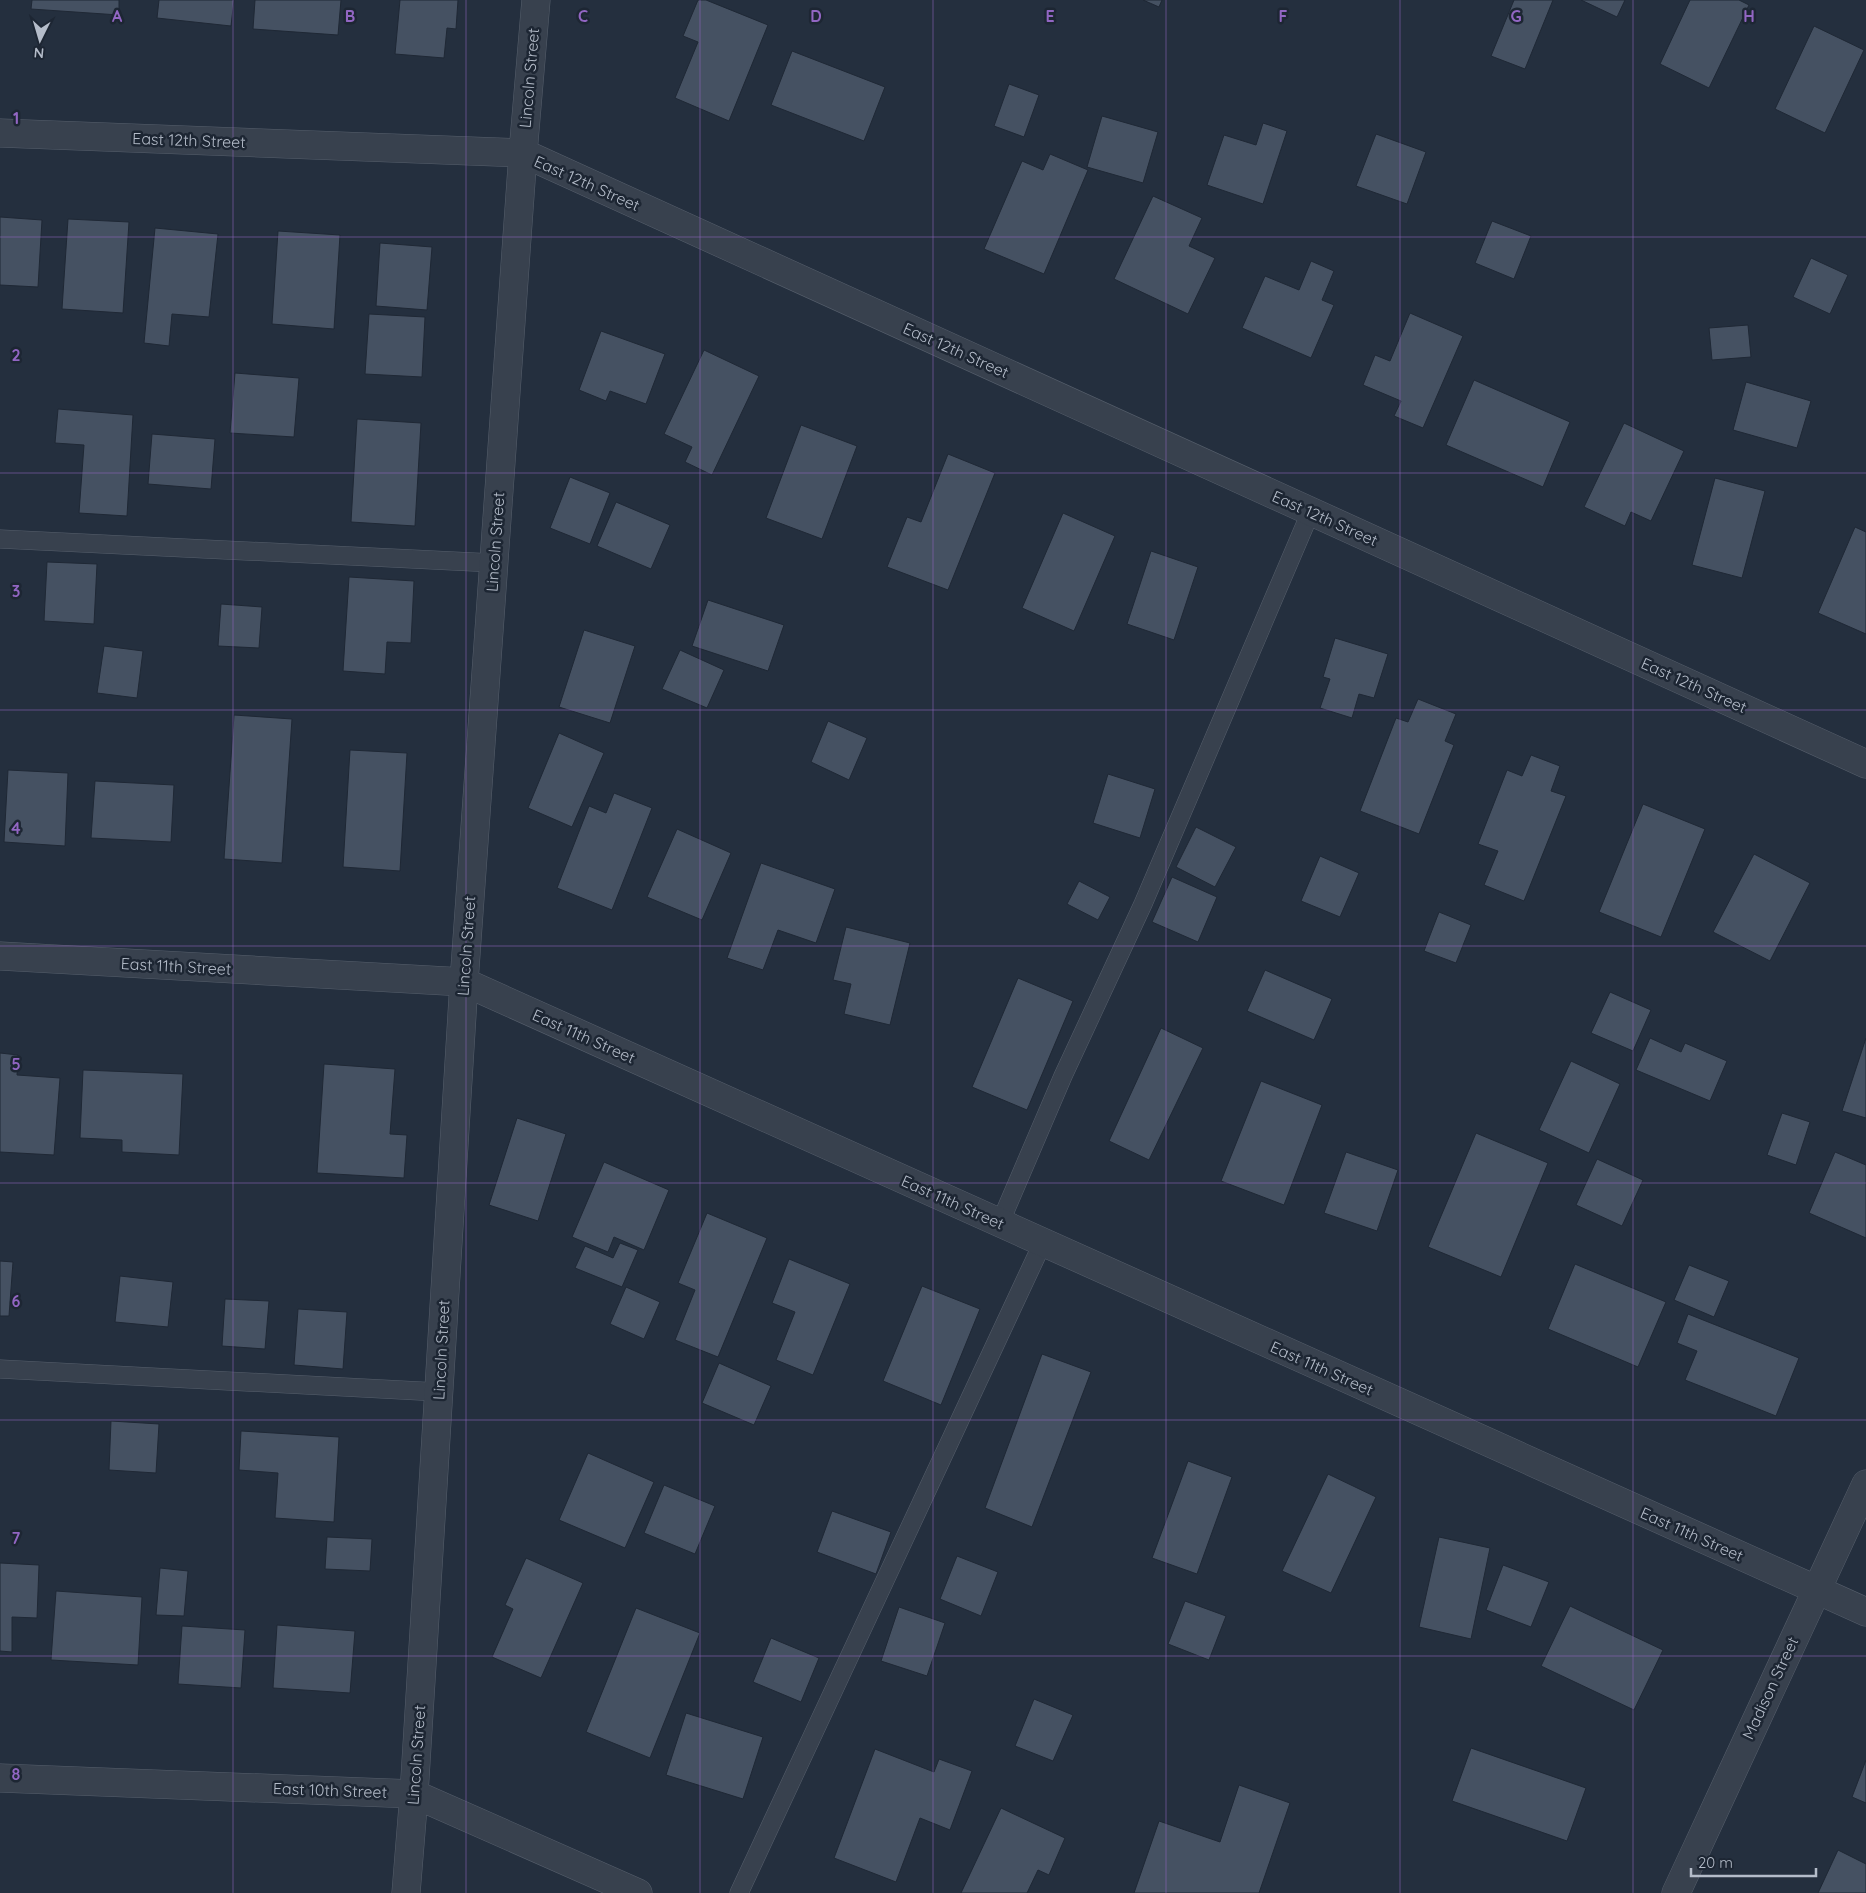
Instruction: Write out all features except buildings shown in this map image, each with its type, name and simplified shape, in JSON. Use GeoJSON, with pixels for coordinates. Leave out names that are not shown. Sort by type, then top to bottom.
{"type":"FeatureCollection","features":[{"type":"Feature","properties":{"kind":"street","name":"Lincoln Street"},"geometry":{"type":"LineString","coordinates":[[406,1893],[414,1794],[464,982],[523,154],[536,0]]}},
{"type":"Feature","properties":{"kind":"street","name":"East 12th Street"},"geometry":{"type":"LineString","coordinates":[[0,133],[523,154],[1866,764]]}},
{"type":"Feature","properties":{"kind":"street","name":"East 11th Street"},"geometry":{"type":"LineString","coordinates":[[0,956],[464,982],[1866,1612]]}},
{"type":"Feature","properties":{"kind":"street","name":"Madison Street"},"geometry":{"type":"LineString","coordinates":[[1676,1893],[1866,1484]]}},
{"type":"Feature","properties":{"kind":"street","name":"East 10th Street"},"geometry":{"type":"LineString","coordinates":[[0,1778],[414,1794],[638,1893]]}},
{"type":"Feature","properties":{"kind":"lane"},"geometry":{"type":"LineString","coordinates":[[1000,1223],[1063,1076],[1143,904],[1312,512]]}},
{"type":"Feature","properties":{"kind":"lane"},"geometry":{"type":"LineString","coordinates":[[0,539],[494,563]]}},
{"type":"Feature","properties":{"kind":"lane"},"geometry":{"type":"LineString","coordinates":[[739,1893],[1043,1242]]}},
{"type":"Feature","properties":{"kind":"lane"},"geometry":{"type":"LineString","coordinates":[[0,1369],[439,1392]]}}]}
